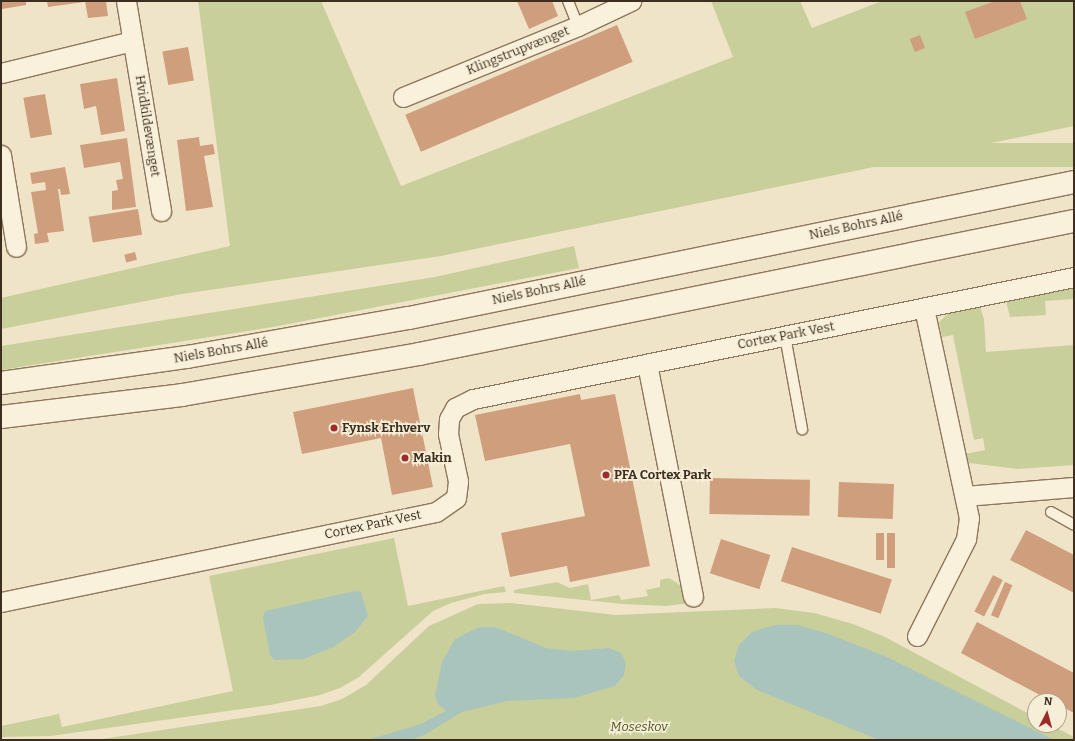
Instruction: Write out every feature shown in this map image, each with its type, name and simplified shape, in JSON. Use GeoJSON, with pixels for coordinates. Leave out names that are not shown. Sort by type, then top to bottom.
{"type":"FeatureCollection","features":[{"type":"Feature","properties":{"kind":"street","name":"Hvidkildevænget"},"geometry":{"type":"LineString","coordinates":[[126,1],[161,211]]}},
{"type":"Feature","properties":{"kind":"street","name":"Klingstrupvænget"},"geometry":{"type":"LineString","coordinates":[[403,97],[578,26],[631,1]]}},
{"type":"Feature","properties":{"kind":"street"},"geometry":{"type":"LineString","coordinates":[[1,73],[132,40]]}},
{"type":"Feature","properties":{"kind":"street"},"geometry":{"type":"LineString","coordinates":[[1,155],[16,247]]}},
{"type":"Feature","properties":{"kind":"street","name":"Niels Bohrs Allé"},"geometry":{"type":"LineString","coordinates":[[1,383],[187,358],[409,318],[1074,182]]}},
{"type":"Feature","properties":{"kind":"street"},"geometry":{"type":"LineString","coordinates":[[930,249],[968,228],[1074,206]]}},
{"type":"Feature","properties":{"kind":"street"},"geometry":{"type":"LineString","coordinates":[[1,417],[182,395],[419,354],[930,249],[1074,221]]}},
{"type":"Feature","properties":{"kind":"street","name":"Cortex Park Vest"},"geometry":{"type":"LineString","coordinates":[[1,602],[436,512],[456,498],[458,481],[448,434],[449,419],[455,408],[473,399],[1074,277]]}},
{"type":"Feature","properties":{"kind":"street"},"geometry":{"type":"LineString","coordinates":[[917,636],[966,539],[969,518],[924,308]]}},
{"type":"Feature","properties":{"kind":"street"},"geometry":{"type":"LineString","coordinates":[[647,364],[693,596]]}},
{"type":"Feature","properties":{"kind":"street"},"geometry":{"type":"LineString","coordinates":[[965,496],[1074,487]]}},
{"type":"Feature","properties":{"kind":"lane"},"geometry":{"type":"LineString","coordinates":[[568,1],[578,26]]}},
{"type":"Feature","properties":{"kind":"lane"},"geometry":{"type":"LineString","coordinates":[[785,336],[802,429]]}},
{"type":"Feature","properties":{"kind":"lane"},"geometry":{"type":"LineString","coordinates":[[1051,512],[1074,524]]}},
{"type":"Feature","properties":{"kind":"green space"},"geometry":{"type":"Polygon","coordinates":[[[198,1],[321,1],[401,186],[733,57],[711,1],[800,1],[812,28],[882,1],[1074,1],[1074,126],[441,256],[182,294],[1,329],[1,298],[230,246],[198,1]]]}},
{"type":"Feature","properties":{"kind":"green space"},"geometry":{"type":"Polygon","coordinates":[[[637,143],[1074,143],[1074,167],[637,167],[637,143]]]}},
{"type":"Feature","properties":{"kind":"green space"},"geometry":{"type":"Polygon","coordinates":[[[574,246],[579,268],[273,327],[1,370],[1,346],[435,277],[574,246]]]}},
{"type":"Feature","properties":{"kind":"green space"},"geometry":{"type":"Polygon","coordinates":[[[1074,287],[1074,299],[1045,301],[1046,315],[1010,317],[1006,301],[1074,287]]]}},
{"type":"Feature","properties":{"kind":"green space"},"geometry":{"type":"Polygon","coordinates":[[[980,307],[984,319],[986,352],[1074,345],[1074,465],[1018,469],[969,463],[965,454],[985,450],[983,438],[974,440],[953,335],[942,337],[939,322],[950,312],[980,307]]]}},
{"type":"Feature","properties":{"kind":"green space"},"geometry":{"type":"Polygon","coordinates":[[[394,538],[408,606],[504,586],[506,592],[484,594],[451,603],[433,611],[359,677],[340,688],[320,695],[270,705],[51,736],[1,737],[1,726],[59,714],[62,727],[233,691],[209,576],[394,538]]]}},
{"type":"Feature","properties":{"kind":"green space"},"geometry":{"type":"Polygon","coordinates":[[[669,578],[680,585],[697,602],[666,606],[624,604],[514,593],[514,590],[557,582],[570,588],[588,584],[591,600],[619,595],[621,600],[648,596],[646,590],[660,587],[660,580],[669,578]]]}},
{"type":"Feature","properties":{"kind":"green space","name":"Moseskov"},"geometry":{"type":"Polygon","coordinates":[[[511,603],[616,615],[775,608],[814,613],[853,624],[883,636],[1027,713],[1027,733],[1066,733],[1074,737],[1074,740],[96,740],[321,706],[342,699],[366,685],[429,626],[478,604],[511,603]]]}},
{"type":"Feature","properties":{"kind":"water"},"geometry":{"type":"Polygon","coordinates":[[[355,591],[361,592],[368,616],[355,632],[333,647],[304,659],[274,660],[270,655],[263,618],[265,611],[355,591]]]}},
{"type":"Feature","properties":{"kind":"water"},"geometry":{"type":"Polygon","coordinates":[[[774,625],[797,625],[826,633],[887,657],[1027,727],[1027,733],[1040,733],[1054,740],[879,740],[757,690],[739,676],[734,661],[739,645],[752,632],[774,625]]]}},
{"type":"Feature","properties":{"kind":"water"},"geometry":{"type":"Polygon","coordinates":[[[479,627],[495,627],[546,648],[572,651],[609,648],[621,653],[626,663],[624,675],[615,686],[574,698],[507,701],[462,712],[424,735],[411,740],[367,740],[421,724],[446,711],[438,704],[435,696],[442,662],[455,639],[479,627]]]}},
{"type":"Feature","properties":{"kind":"building"},"geometry":{"type":"Polygon","coordinates":[[[1,1],[26,1],[26,5],[2,9],[1,1]]]}},
{"type":"Feature","properties":{"kind":"building"},"geometry":{"type":"Polygon","coordinates":[[[47,1],[84,1],[84,2],[48,7],[47,1]]]}},
{"type":"Feature","properties":{"kind":"building"},"geometry":{"type":"Polygon","coordinates":[[[85,1],[106,1],[108,16],[88,18],[85,1]]]}},
{"type":"Feature","properties":{"kind":"building"},"geometry":{"type":"Polygon","coordinates":[[[517,1],[552,1],[558,16],[529,29],[517,1]]]}},
{"type":"Feature","properties":{"kind":"building"},"geometry":{"type":"Polygon","coordinates":[[[995,1],[1020,1],[1027,19],[975,39],[965,12],[995,1]]]}},
{"type":"Feature","properties":{"kind":"building"},"geometry":{"type":"Polygon","coordinates":[[[617,25],[633,62],[421,152],[405,115],[617,25]]]}},
{"type":"Feature","properties":{"kind":"building"},"geometry":{"type":"Polygon","coordinates":[[[920,35],[925,48],[915,52],[910,39],[920,35]]]}},
{"type":"Feature","properties":{"kind":"building"},"geometry":{"type":"Polygon","coordinates":[[[188,47],[194,80],[168,85],[162,52],[188,47]]]}},
{"type":"Feature","properties":{"kind":"building"},"geometry":{"type":"Polygon","coordinates":[[[117,78],[125,131],[101,135],[96,106],[84,109],[80,84],[117,78]]]}},
{"type":"Feature","properties":{"kind":"building"},"geometry":{"type":"Polygon","coordinates":[[[45,94],[52,134],[30,138],[23,98],[45,94]]]}},
{"type":"Feature","properties":{"kind":"building"},"geometry":{"type":"Polygon","coordinates":[[[199,137],[200,146],[213,144],[215,154],[204,156],[213,207],[186,211],[177,140],[199,137]]]}},
{"type":"Feature","properties":{"kind":"building"},"geometry":{"type":"Polygon","coordinates":[[[127,138],[136,207],[112,210],[112,191],[118,190],[116,180],[123,179],[120,162],[84,168],[80,145],[127,138]]]}},
{"type":"Feature","properties":{"kind":"building"},"geometry":{"type":"Polygon","coordinates":[[[65,167],[70,194],[61,195],[60,189],[58,189],[64,231],[47,233],[49,242],[35,244],[34,234],[38,233],[31,192],[46,190],[45,182],[32,184],[30,173],[65,167]]]}},
{"type":"Feature","properties":{"kind":"building"},"geometry":{"type":"Polygon","coordinates":[[[138,209],[142,235],[93,243],[89,217],[138,209]]]}},
{"type":"Feature","properties":{"kind":"building"},"geometry":{"type":"Polygon","coordinates":[[[135,252],[137,260],[126,262],[124,255],[135,252]]]}},
{"type":"Feature","properties":{"kind":"building"},"geometry":{"type":"Polygon","coordinates":[[[413,388],[433,487],[392,495],[381,438],[302,454],[293,412],[413,388]]]}},
{"type":"Feature","properties":{"kind":"building"},"geometry":{"type":"Polygon","coordinates":[[[580,394],[581,400],[615,394],[650,566],[570,582],[567,566],[510,577],[501,533],[585,516],[570,444],[485,461],[475,415],[580,394]]]}},
{"type":"Feature","properties":{"kind":"building"},"geometry":{"type":"Polygon","coordinates":[[[710,478],[810,480],[809,516],[709,514],[710,478]]]}},
{"type":"Feature","properties":{"kind":"building"},"geometry":{"type":"Polygon","coordinates":[[[839,482],[894,484],[893,519],[838,517],[839,482]]]}},
{"type":"Feature","properties":{"kind":"building"},"geometry":{"type":"Polygon","coordinates":[[[1026,530],[1074,555],[1074,593],[1010,560],[1026,530]]]}},
{"type":"Feature","properties":{"kind":"building"},"geometry":{"type":"Polygon","coordinates":[[[876,533],[884,533],[884,560],[876,560],[876,533]]]}},
{"type":"Feature","properties":{"kind":"building"},"geometry":{"type":"Polygon","coordinates":[[[887,533],[895,533],[895,568],[887,568],[887,533]]]}},
{"type":"Feature","properties":{"kind":"building"},"geometry":{"type":"Polygon","coordinates":[[[721,539],[770,555],[759,589],[710,573],[721,539]]]}},
{"type":"Feature","properties":{"kind":"building"},"geometry":{"type":"Polygon","coordinates":[[[792,547],[892,579],[881,614],[781,581],[792,547]]]}},
{"type":"Feature","properties":{"kind":"building"},"geometry":{"type":"Polygon","coordinates":[[[993,575],[1003,580],[984,617],[974,612],[993,575]]]}},
{"type":"Feature","properties":{"kind":"building"},"geometry":{"type":"Polygon","coordinates":[[[1005,582],[1012,585],[998,618],[991,615],[1005,582]]]}},
{"type":"Feature","properties":{"kind":"building"},"geometry":{"type":"Polygon","coordinates":[[[977,622],[1074,673],[1074,713],[1067,709],[1067,693],[1036,693],[961,653],[977,622]]]}},
{"type":"Feature","properties":{"kind":"place","name":"Fynsk Erhverv"},"geometry":{"type":"Point","coordinates":[334,428]}},
{"type":"Feature","properties":{"kind":"place","name":"Makin"},"geometry":{"type":"Point","coordinates":[405,458]}},
{"type":"Feature","properties":{"kind":"place","name":"PFA Cortex Park"},"geometry":{"type":"Point","coordinates":[606,475]}}]}
